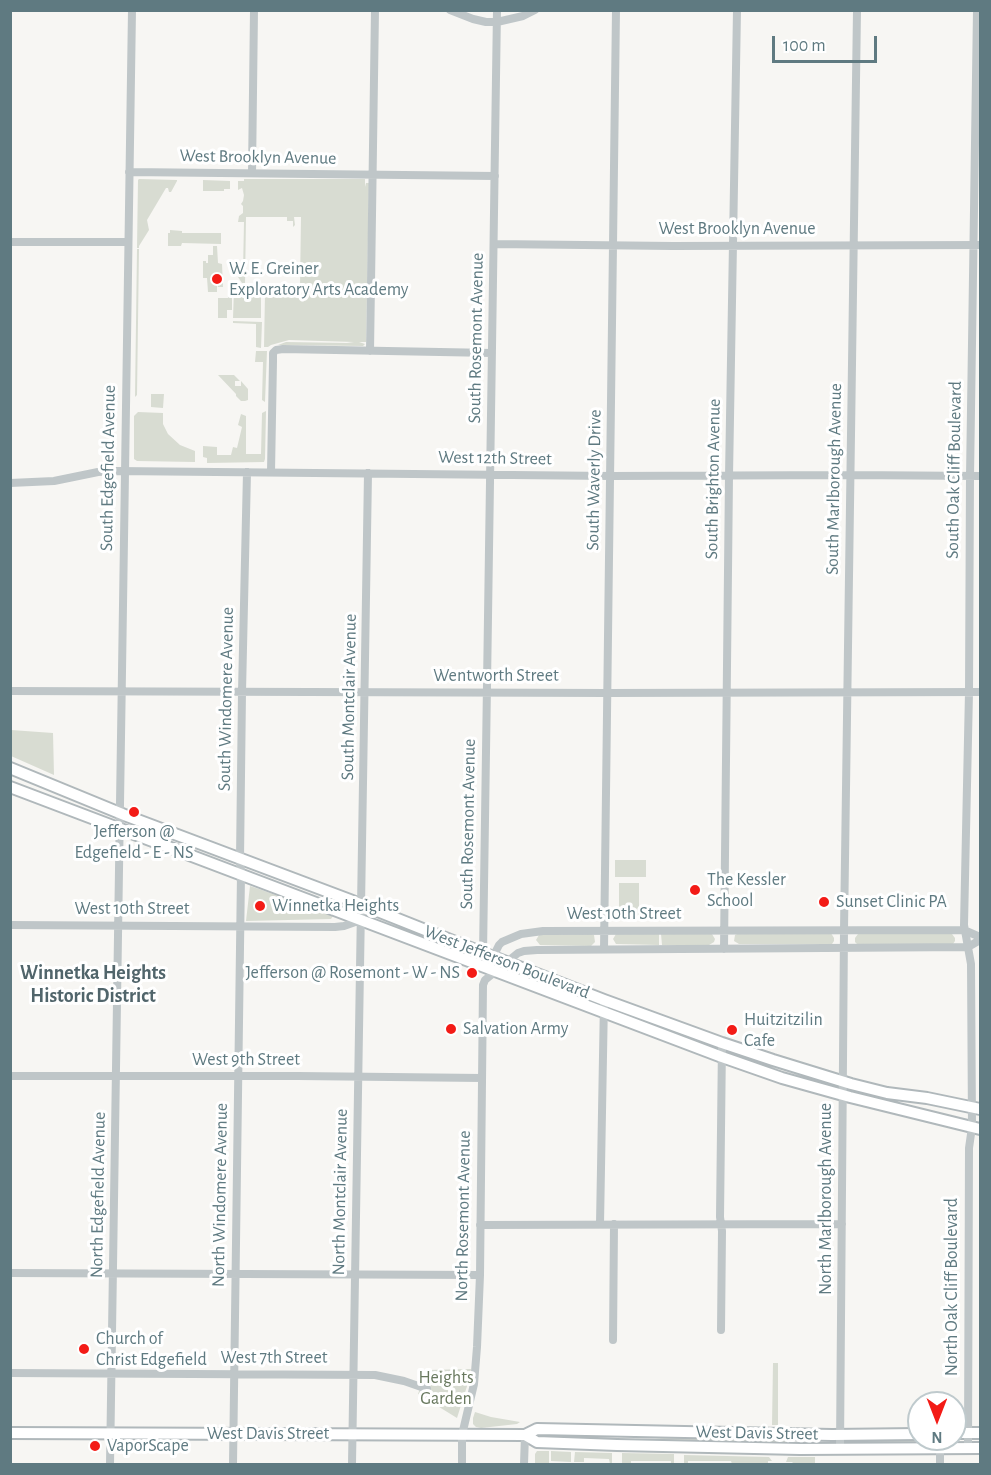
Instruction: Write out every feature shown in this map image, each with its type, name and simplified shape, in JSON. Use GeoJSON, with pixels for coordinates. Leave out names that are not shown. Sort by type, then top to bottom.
{"type":"FeatureCollection","features":[{"type":"Feature","properties":{"kind":"main road","name":"West Jefferson Boulevard"},"geometry":{"type":"LineString","coordinates":[[10,768],[119,813],[604,1000],[722,1043],[887,1093],[927,1098],[977,1109]]}},
{"type":"Feature","properties":{"kind":"main road"},"geometry":{"type":"LineString","coordinates":[[10,774],[41,785],[52,785]]}},
{"type":"Feature","properties":{"kind":"main road","name":"West Jefferson Boulevard"},"geometry":{"type":"LineString","coordinates":[[10,787],[722,1057],[782,1078],[976,1128]]}},
{"type":"Feature","properties":{"kind":"main road","name":"West Davis Street"},"geometry":{"type":"LineString","coordinates":[[10,1433],[525,1435],[537,1430],[907,1434]]}},
{"type":"Feature","properties":{"kind":"main road"},"geometry":{"type":"LineString","coordinates":[[968,1433],[981,1433]]}},
{"type":"Feature","properties":{"kind":"main road","name":"West Davis Street"},"geometry":{"type":"LineString","coordinates":[[525,1435],[537,1442],[617,1445],[840,1449],[907,1446]]}},
{"type":"Feature","properties":{"kind":"main road","name":"West Davis Street"},"geometry":{"type":"LineString","coordinates":[[968,1448],[981,1448]]}},
{"type":"Feature","properties":{"kind":"street","name":"South Edgefield Avenue"},"geometry":{"type":"LineString","coordinates":[[119,926],[132,10]]}},
{"type":"Feature","properties":{"kind":"street"},"geometry":{"type":"LineString","coordinates":[[252,173],[254,10]]}},
{"type":"Feature","properties":{"kind":"street"},"geometry":{"type":"LineString","coordinates":[[370,351],[375,10]]}},
{"type":"Feature","properties":{"kind":"street"},"geometry":{"type":"LineString","coordinates":[[450,10],[486,22],[523,16],[536,10]]}},
{"type":"Feature","properties":{"kind":"street","name":"South Rosemont Avenue"},"geometry":{"type":"LineString","coordinates":[[488,955],[487,692],[497,10]]}},
{"type":"Feature","properties":{"kind":"street","name":"South Waverly Drive"},"geometry":{"type":"LineString","coordinates":[[604,949],[616,10]]}},
{"type":"Feature","properties":{"kind":"street","name":"South Brighton Avenue"},"geometry":{"type":"LineString","coordinates":[[724,949],[737,10]]}},
{"type":"Feature","properties":{"kind":"street","name":"South Marlborough Avenue"},"geometry":{"type":"LineString","coordinates":[[844,948],[857,10]]}},
{"type":"Feature","properties":{"kind":"street","name":"South Oak Cliff Boulevard"},"geometry":{"type":"LineString","coordinates":[[964,930],[969,692],[970,476],[976,353],[977,10]]}},
{"type":"Feature","properties":{"kind":"street","name":"West Brooklyn Avenue"},"geometry":{"type":"LineString","coordinates":[[129,172],[495,176]]}},
{"type":"Feature","properties":{"kind":"street"},"geometry":{"type":"LineString","coordinates":[[10,242],[127,242]]}},
{"type":"Feature","properties":{"kind":"street","name":"West Brooklyn Avenue"},"geometry":{"type":"LineString","coordinates":[[494,244],[977,244]]}},
{"type":"Feature","properties":{"kind":"street"},"geometry":{"type":"LineString","coordinates":[[271,472],[273,353],[276,350],[492,353]]}},
{"type":"Feature","properties":{"kind":"street","name":"West 12th Street"},"geometry":{"type":"LineString","coordinates":[[10,483],[54,481],[98,472],[124,471],[611,476],[981,476]]}},
{"type":"Feature","properties":{"kind":"street","name":"South Windomere Avenue"},"geometry":{"type":"LineString","coordinates":[[240,927],[247,472]]}},
{"type":"Feature","properties":{"kind":"street","name":"South Montclair Avenue"},"geometry":{"type":"LineString","coordinates":[[361,920],[368,473]]}},
{"type":"Feature","properties":{"kind":"street","name":"Wentworth Street"},"geometry":{"type":"LineString","coordinates":[[10,691],[981,692]]}},
{"type":"Feature","properties":{"kind":"street","name":"West 10th Street"},"geometry":{"type":"LineString","coordinates":[[10,925],[344,926],[361,920]]}},
{"type":"Feature","properties":{"kind":"street","name":"North Montclair Avenue"},"geometry":{"type":"LineString","coordinates":[[352,1464],[361,920]]}},
{"type":"Feature","properties":{"kind":"street","name":"North Edgefield Avenue"},"geometry":{"type":"LineString","coordinates":[[110,1464],[119,926]]}},
{"type":"Feature","properties":{"kind":"street","name":"North Windomere Avenue"},"geometry":{"type":"LineString","coordinates":[[233,1464],[240,927]]}},
{"type":"Feature","properties":{"kind":"street","name":"West 10th Street"},"geometry":{"type":"LineString","coordinates":[[488,955],[502,942],[521,934],[543,931],[964,930],[981,938]]}},
{"type":"Feature","properties":{"kind":"street","name":"North Oak Cliff Boulevard"},"geometry":{"type":"LineString","coordinates":[[964,930],[971,964],[977,1109],[976,1128],[969,1148],[968,1448]]}},
{"type":"Feature","properties":{"kind":"street","name":"West 10th Street"},"geometry":{"type":"LineString","coordinates":[[495,971],[518,953],[537,950],[968,947],[981,938]]}},
{"type":"Feature","properties":{"kind":"street","name":"North Marlborough Avenue"},"geometry":{"type":"LineString","coordinates":[[840,1449],[844,948]]}},
{"type":"Feature","properties":{"kind":"street","name":"North Rosemont Avenue"},"geometry":{"type":"LineString","coordinates":[[462,1464],[462,1435],[476,1374],[480,1275],[483,985],[495,971]]}},
{"type":"Feature","properties":{"kind":"street"},"geometry":{"type":"LineString","coordinates":[[600,1224],[604,1000]]}},
{"type":"Feature","properties":{"kind":"street"},"geometry":{"type":"LineString","coordinates":[[721,1330],[722,1043]]}},
{"type":"Feature","properties":{"kind":"street","name":"West 9th Street"},"geometry":{"type":"LineString","coordinates":[[10,1076],[482,1078]]}},
{"type":"Feature","properties":{"kind":"street"},"geometry":{"type":"LineString","coordinates":[[613,1340],[615,1224]]}},
{"type":"Feature","properties":{"kind":"street"},"geometry":{"type":"LineString","coordinates":[[480,1225],[842,1224]]}},
{"type":"Feature","properties":{"kind":"street"},"geometry":{"type":"LineString","coordinates":[[10,1273],[480,1275]]}},
{"type":"Feature","properties":{"kind":"street","name":"West 7th Street"},"geometry":{"type":"LineString","coordinates":[[10,1373],[354,1374],[391,1377],[427,1389]]}},
{"type":"Feature","properties":{"kind":"street"},"geometry":{"type":"LineString","coordinates":[[524,1464],[525,1435]]}},
{"type":"Feature","properties":{"kind":"green space"},"geometry":{"type":"Polygon","coordinates":[[[244,179],[365,179],[365,187],[366,183],[369,183],[366,342],[359,342],[365,344],[363,346],[278,345],[286,342],[354,342],[289,340],[264,347],[265,294],[292,293],[300,286],[301,217],[294,217],[293,227],[293,221],[287,221],[287,217],[246,217],[245,284],[242,283],[237,273],[243,272],[244,222],[238,222],[239,216],[243,213],[241,204],[244,195],[242,188],[238,190],[238,181],[244,181],[244,179]]]}},
{"type":"Feature","properties":{"kind":"green space"},"geometry":{"type":"Polygon","coordinates":[[[138,180],[177,181],[171,192],[166,188],[147,220],[149,230],[137,248],[138,180]]]}},
{"type":"Feature","properties":{"kind":"green space"},"geometry":{"type":"Polygon","coordinates":[[[203,180],[230,181],[230,189],[203,191],[203,180]]]}},
{"type":"Feature","properties":{"kind":"green space"},"geometry":{"type":"Polygon","coordinates":[[[170,230],[182,231],[182,233],[221,233],[221,244],[182,243],[181,246],[168,246],[170,230]]]}},
{"type":"Feature","properties":{"kind":"green space"},"geometry":{"type":"Polygon","coordinates":[[[213,246],[217,246],[218,263],[222,264],[223,287],[218,287],[217,282],[217,292],[208,292],[207,278],[203,278],[203,261],[208,263],[208,255],[213,255],[213,246]]]}},
{"type":"Feature","properties":{"kind":"green space"},"geometry":{"type":"Polygon","coordinates":[[[137,249],[139,249],[137,395],[135,397],[137,249]]]}},
{"type":"Feature","properties":{"kind":"green space"},"geometry":{"type":"Polygon","coordinates":[[[234,289],[243,294],[261,294],[261,318],[233,318],[234,289]]]}},
{"type":"Feature","properties":{"kind":"green space"},"geometry":{"type":"Polygon","coordinates":[[[228,291],[232,291],[232,310],[227,310],[227,318],[218,318],[218,298],[228,298],[228,291]]]}},
{"type":"Feature","properties":{"kind":"green space"},"geometry":{"type":"Polygon","coordinates":[[[233,321],[262,322],[261,348],[256,347],[256,324],[233,323],[233,321]]]}},
{"type":"Feature","properties":{"kind":"green space"},"geometry":{"type":"Polygon","coordinates":[[[256,351],[267,351],[265,402],[262,400],[263,362],[255,362],[256,351]]]}},
{"type":"Feature","properties":{"kind":"green space"},"geometry":{"type":"Polygon","coordinates":[[[218,375],[234,375],[240,381],[235,381],[235,386],[241,386],[241,381],[248,389],[248,400],[241,401],[218,375]]]}},
{"type":"Feature","properties":{"kind":"green space"},"geometry":{"type":"Polygon","coordinates":[[[151,394],[164,394],[163,408],[151,407],[151,394]]]}},
{"type":"Feature","properties":{"kind":"green space"},"geometry":{"type":"Polygon","coordinates":[[[266,411],[264,462],[207,463],[207,458],[203,457],[203,446],[217,447],[217,455],[231,455],[233,447],[237,448],[242,427],[238,425],[241,414],[246,416],[246,454],[261,454],[262,413],[266,411]]]}},
{"type":"Feature","properties":{"kind":"green space"},"geometry":{"type":"Polygon","coordinates":[[[138,412],[163,413],[163,424],[168,434],[180,445],[195,451],[195,462],[137,461],[134,459],[134,416],[138,412]]]}},
{"type":"Feature","properties":{"kind":"green space"},"geometry":{"type":"Polygon","coordinates":[[[11,730],[53,733],[54,775],[11,756],[11,730]]]}},
{"type":"Feature","properties":{"kind":"green space"},"geometry":{"type":"Polygon","coordinates":[[[615,860],[646,860],[646,877],[615,877],[615,860]]]}},
{"type":"Feature","properties":{"kind":"green space"},"geometry":{"type":"Polygon","coordinates":[[[619,883],[639,883],[639,916],[619,916],[619,883]]]}},
{"type":"Feature","properties":{"kind":"green space"},"geometry":{"type":"Polygon","coordinates":[[[250,886],[333,916],[331,919],[246,921],[250,886]]]}},
{"type":"Feature","properties":{"kind":"green space"},"geometry":{"type":"Polygon","coordinates":[[[831,933],[834,938],[832,944],[739,944],[734,941],[737,934],[831,933]]]}},
{"type":"Feature","properties":{"kind":"green space"},"geometry":{"type":"Polygon","coordinates":[[[616,934],[659,934],[659,945],[616,944],[613,939],[616,934]]]}},
{"type":"Feature","properties":{"kind":"green space"},"geometry":{"type":"Polygon","coordinates":[[[661,934],[712,934],[715,939],[709,945],[662,945],[661,934]]]}},
{"type":"Feature","properties":{"kind":"green space"},"geometry":{"type":"Polygon","coordinates":[[[858,934],[952,934],[955,941],[953,944],[857,944],[855,938],[858,934]]]}},
{"type":"Feature","properties":{"kind":"green space"},"geometry":{"type":"Polygon","coordinates":[[[539,935],[594,935],[595,942],[591,946],[540,945],[536,940],[539,935]]]}},
{"type":"Feature","properties":{"kind":"green space"},"geometry":{"type":"Polygon","coordinates":[[[773,1363],[778,1363],[778,1425],[772,1425],[773,1363]]]}},
{"type":"Feature","properties":{"kind":"green space","name":"Heights Garden"},"geometry":{"type":"Polygon","coordinates":[[[471,1369],[457,1418],[418,1394],[427,1370],[471,1369]]]}},
{"type":"Feature","properties":{"kind":"green space"},"geometry":{"type":"Polygon","coordinates":[[[475,1412],[520,1422],[476,1427],[473,1424],[475,1412]]]}},
{"type":"Feature","properties":{"kind":"green space"},"geometry":{"type":"Polygon","coordinates":[[[671,1437],[826,1441],[790,1441],[774,1444],[629,1440],[671,1437]]]}},
{"type":"Feature","properties":{"kind":"green space"},"geometry":{"type":"Polygon","coordinates":[[[907,1439],[907,1443],[855,1444],[855,1440],[907,1439]]]}},
{"type":"Feature","properties":{"kind":"green space"},"geometry":{"type":"Polygon","coordinates":[[[537,1451],[549,1451],[549,1464],[535,1464],[537,1451]]]}},
{"type":"Feature","properties":{"kind":"green space"},"geometry":{"type":"Polygon","coordinates":[[[551,1451],[571,1452],[571,1462],[551,1461],[551,1451]]]}},
{"type":"Feature","properties":{"kind":"green space"},"geometry":{"type":"Polygon","coordinates":[[[575,1452],[612,1453],[612,1464],[609,1459],[584,1458],[584,1462],[574,1462],[575,1452]]]}},
{"type":"Feature","properties":{"kind":"green space"},"geometry":{"type":"Polygon","coordinates":[[[622,1453],[674,1454],[674,1464],[671,1464],[671,1461],[631,1461],[631,1464],[622,1464],[622,1453]]]}},
{"type":"Feature","properties":{"kind":"green space"},"geometry":{"type":"Polygon","coordinates":[[[684,1455],[769,1457],[772,1461],[768,1461],[768,1464],[732,1464],[731,1461],[688,1461],[688,1464],[684,1464],[684,1455]]]}},
{"type":"Feature","properties":{"kind":"green space"},"geometry":{"type":"Polygon","coordinates":[[[788,1457],[815,1457],[815,1464],[786,1462],[788,1457]]]}},
{"type":"Feature","properties":{"kind":"place","name":"W. E. Greiner Exploratory Arts Academy"},"geometry":{"type":"Point","coordinates":[217,279]}},
{"type":"Feature","properties":{"kind":"place","name":"Jefferson @ Edgefield - E - NS"},"geometry":{"type":"Point","coordinates":[134,812]}},
{"type":"Feature","properties":{"kind":"place","name":"The Kessler School"},"geometry":{"type":"Point","coordinates":[695,890]}},
{"type":"Feature","properties":{"kind":"place","name":"Sunset Clinic PA"},"geometry":{"type":"Point","coordinates":[824,902]}},
{"type":"Feature","properties":{"kind":"place","name":"Winnetka Heights"},"geometry":{"type":"Point","coordinates":[260,906]}},
{"type":"Feature","properties":{"kind":"place","name":"Jefferson @ Rosemont - W - NS"},"geometry":{"type":"Point","coordinates":[472,973]}},
{"type":"Feature","properties":{"kind":"place","name":"Salvation Army"},"geometry":{"type":"Point","coordinates":[451,1029]}},
{"type":"Feature","properties":{"kind":"place","name":"Huitzitzilin Cafe"},"geometry":{"type":"Point","coordinates":[732,1030]}},
{"type":"Feature","properties":{"kind":"place","name":"Church of Christ Edgefield"},"geometry":{"type":"Point","coordinates":[84,1349]}},
{"type":"Feature","properties":{"kind":"place","name":"VaporScape"},"geometry":{"type":"Point","coordinates":[95,1446]}},
{"type":"Feature","properties":{"kind":"district","name":"Winnetka Heights Historic District"},"geometry":{"type":"Point","coordinates":[93,984]}}]}
